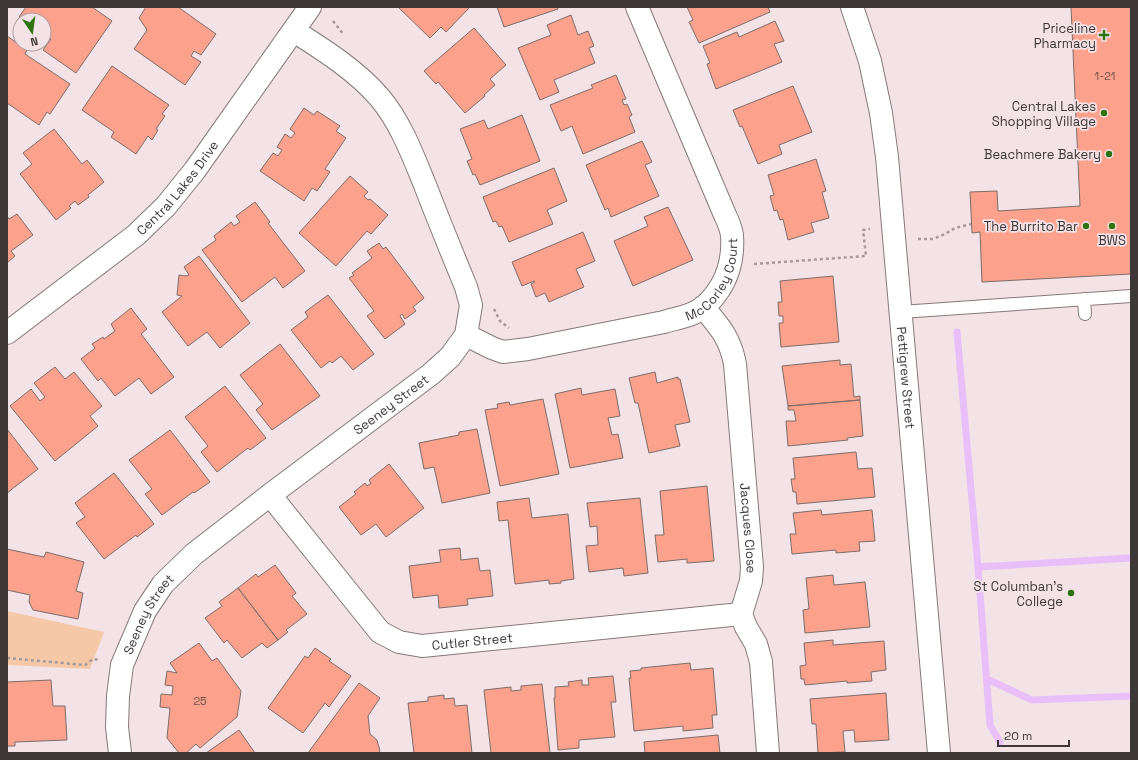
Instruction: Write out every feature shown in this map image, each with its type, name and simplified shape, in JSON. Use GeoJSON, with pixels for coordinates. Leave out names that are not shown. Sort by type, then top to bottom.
{"type":"FeatureCollection","features":[{"type":"Feature","properties":{"kind":"street","name":"Central Lakes Drive"},"geometry":{"type":"LineString","coordinates":[[7,333],[136,235],[166,206],[195,170],[310,7]]}},
{"type":"Feature","properties":{"kind":"street","name":"McCorley Court"},"geometry":{"type":"LineString","coordinates":[[466,335],[503,352],[528,349],[664,322],[685,316],[703,308],[719,290],[726,277],[732,259],[732,234],[726,215],[637,7]]}},
{"type":"Feature","properties":{"kind":"street","name":"Pettigrew Street"},"geometry":{"type":"LineString","coordinates":[[852,7],[870,61],[881,113],[887,157],[939,753]]}},
{"type":"Feature","properties":{"kind":"street","name":"Seeney Street"},"geometry":{"type":"LineString","coordinates":[[120,753],[117,727],[118,696],[122,665],[145,610],[163,584],[194,554],[431,374],[450,357],[466,335],[471,306],[466,287],[412,154],[397,123],[381,99],[360,78],[317,45],[294,31]]}},
{"type":"Feature","properties":{"kind":"street","name":"Jacques Close"},"geometry":{"type":"LineString","coordinates":[[703,308],[727,338],[732,350],[735,364],[752,567],[751,581],[741,614]]}},
{"type":"Feature","properties":{"kind":"street","name":"Cutler Street"},"geometry":{"type":"LineString","coordinates":[[270,495],[380,632],[399,642],[422,646],[741,614]]}},
{"type":"Feature","properties":{"kind":"street"},"geometry":{"type":"LineString","coordinates":[[741,614],[746,627],[756,644],[761,662],[768,753]]}},
{"type":"Feature","properties":{"kind":"lane"},"geometry":{"type":"LineString","coordinates":[[900,312],[1131,296]]}},
{"type":"Feature","properties":{"kind":"lane"},"geometry":{"type":"LineString","coordinates":[[1084,299],[1085,314]]}},
{"type":"Feature","properties":{"kind":"path"},"geometry":{"type":"LineString","coordinates":[[914,239],[933,239],[955,228],[971,224]]}},
{"type":"Feature","properties":{"kind":"path"},"geometry":{"type":"LineString","coordinates":[[732,259],[751,264],[866,256],[863,230],[874,228]]}},
{"type":"Feature","properties":{"kind":"path"},"geometry":{"type":"LineString","coordinates":[[7,658],[85,665],[93,659],[105,661]]}},
{"type":"Feature","properties":{"kind":"shaded area"},"geometry":{"type":"Polygon","coordinates":[[[7,611],[104,632],[90,669],[7,665],[7,611]]]}},
{"type":"Feature","properties":{"kind":"building"},"geometry":{"type":"Polygon","coordinates":[[[26,7],[92,7],[112,21],[76,73],[46,52],[52,52],[52,12],[22,12],[26,7]]]}},
{"type":"Feature","properties":{"kind":"building"},"geometry":{"type":"Polygon","coordinates":[[[146,7],[178,7],[216,34],[201,55],[194,51],[191,56],[201,62],[185,85],[134,49],[147,30],[139,18],[146,7]]]}},
{"type":"Feature","properties":{"kind":"building"},"geometry":{"type":"Polygon","coordinates":[[[398,7],[470,7],[446,32],[441,27],[430,38],[398,7]]]}},
{"type":"Feature","properties":{"kind":"building"},"geometry":{"type":"Polygon","coordinates":[[[497,7],[557,7],[558,9],[504,27],[497,7]]]}},
{"type":"Feature","properties":{"kind":"building"},"geometry":{"type":"Polygon","coordinates":[[[687,7],[768,7],[770,12],[699,43],[689,22],[693,20],[687,7]]]}},
{"type":"Feature","properties":{"kind":"building","name":"Central Lakes Shopping Village"},"geometry":{"type":"Polygon","coordinates":[[[1071,7],[1131,7],[1131,274],[982,282],[980,232],[972,233],[970,192],[997,191],[998,211],[1080,206],[1071,7]]]}},
{"type":"Feature","properties":{"kind":"building"},"geometry":{"type":"Polygon","coordinates":[[[571,15],[578,35],[588,31],[594,46],[589,48],[595,63],[554,80],[559,92],[540,100],[518,48],[551,35],[547,25],[571,15]]]}},
{"type":"Feature","properties":{"kind":"building"},"geometry":{"type":"Polygon","coordinates":[[[775,21],[784,41],[774,44],[782,62],[716,89],[707,64],[710,63],[703,46],[737,32],[739,37],[775,21]]]}},
{"type":"Feature","properties":{"kind":"building"},"geometry":{"type":"Polygon","coordinates":[[[474,28],[506,65],[490,79],[495,85],[484,95],[485,96],[465,113],[438,82],[436,84],[424,71],[474,28]]]}},
{"type":"Feature","properties":{"kind":"building"},"geometry":{"type":"Polygon","coordinates":[[[7,36],[12,40],[12,52],[26,52],[25,54],[70,84],[50,114],[47,112],[39,125],[7,103],[7,36]]]}},
{"type":"Feature","properties":{"kind":"building"},"geometry":{"type":"Polygon","coordinates":[[[112,66],[169,105],[162,114],[165,116],[156,129],[158,130],[152,140],[148,136],[136,154],[111,137],[114,132],[82,110],[112,66]]]}},
{"type":"Feature","properties":{"kind":"building"},"geometry":{"type":"Polygon","coordinates":[[[616,75],[626,99],[622,100],[624,105],[627,104],[632,115],[629,117],[635,132],[583,154],[572,126],[561,131],[550,105],[593,88],[591,85],[616,75]]]}},
{"type":"Feature","properties":{"kind":"building"},"geometry":{"type":"Polygon","coordinates":[[[793,86],[812,132],[779,145],[782,154],[758,164],[742,126],[740,127],[733,110],[793,86]]]}},
{"type":"Feature","properties":{"kind":"building"},"geometry":{"type":"Polygon","coordinates":[[[304,108],[314,115],[317,111],[340,126],[336,131],[346,138],[325,169],[330,172],[317,191],[312,188],[304,201],[260,171],[273,153],[278,156],[282,150],[277,147],[285,134],[291,138],[295,133],[290,129],[304,108]]]}},
{"type":"Feature","properties":{"kind":"building"},"geometry":{"type":"Polygon","coordinates":[[[522,115],[540,161],[480,185],[475,174],[473,175],[467,161],[472,159],[460,129],[484,120],[488,129],[522,115]]]}},
{"type":"Feature","properties":{"kind":"building"},"geometry":{"type":"Polygon","coordinates":[[[54,129],[82,164],[87,160],[104,182],[88,195],[89,197],[78,205],[75,201],[69,206],[71,208],[56,220],[20,174],[32,164],[23,153],[54,129]]]}},
{"type":"Feature","properties":{"kind":"building"},"geometry":{"type":"Polygon","coordinates":[[[642,141],[652,162],[645,165],[659,196],[611,217],[608,208],[605,210],[586,165],[642,141]]]}},
{"type":"Feature","properties":{"kind":"building"},"geometry":{"type":"Polygon","coordinates":[[[816,159],[826,191],[822,192],[829,218],[811,223],[814,232],[788,240],[783,219],[780,220],[777,210],[774,211],[770,196],[774,195],[768,175],[816,159]]]}},
{"type":"Feature","properties":{"kind":"building"},"geometry":{"type":"Polygon","coordinates":[[[554,168],[567,201],[547,210],[553,224],[509,242],[502,226],[499,227],[496,221],[493,222],[483,197],[554,168]]]}},
{"type":"Feature","properties":{"kind":"building"},"geometry":{"type":"Polygon","coordinates":[[[350,176],[368,192],[364,196],[368,200],[370,199],[388,215],[371,234],[367,231],[336,266],[299,233],[350,176]]]}},
{"type":"Feature","properties":{"kind":"building"},"geometry":{"type":"Polygon","coordinates":[[[255,202],[270,222],[268,223],[305,271],[283,288],[275,277],[242,302],[202,250],[216,240],[214,236],[231,222],[234,226],[240,222],[236,216],[255,202]]]}},
{"type":"Feature","properties":{"kind":"building"},"geometry":{"type":"Polygon","coordinates":[[[668,207],[693,260],[633,286],[614,241],[648,226],[644,217],[668,207]]]}},
{"type":"Feature","properties":{"kind":"building"},"geometry":{"type":"Polygon","coordinates":[[[17,214],[33,235],[11,251],[15,256],[7,263],[7,216],[9,219],[17,214]]]}},
{"type":"Feature","properties":{"kind":"building"},"geometry":{"type":"Polygon","coordinates":[[[583,232],[595,261],[576,269],[584,287],[549,302],[545,293],[536,297],[531,284],[535,282],[534,281],[522,286],[512,262],[583,232]]]}},
{"type":"Feature","properties":{"kind":"building"},"geometry":{"type":"Polygon","coordinates":[[[379,243],[383,249],[386,247],[424,298],[413,307],[416,311],[405,319],[402,314],[400,316],[405,324],[385,339],[367,316],[374,311],[349,278],[354,275],[352,273],[372,258],[367,251],[379,243]]]}},
{"type":"Feature","properties":{"kind":"building"},"geometry":{"type":"Polygon","coordinates":[[[199,256],[250,323],[220,348],[207,332],[188,346],[162,312],[182,296],[177,295],[179,275],[189,275],[184,267],[199,256]]]}},
{"type":"Feature","properties":{"kind":"building"},"geometry":{"type":"Polygon","coordinates":[[[833,276],[839,342],[781,347],[779,323],[783,323],[783,316],[779,316],[778,302],[782,302],[780,281],[833,276]]]}},
{"type":"Feature","properties":{"kind":"building"},"geometry":{"type":"Polygon","coordinates":[[[328,295],[374,354],[353,370],[341,356],[332,363],[330,361],[321,368],[291,330],[308,317],[305,312],[328,295]]]}},
{"type":"Feature","properties":{"kind":"building"},"geometry":{"type":"Polygon","coordinates":[[[131,308],[147,329],[141,334],[174,377],[151,394],[139,378],[115,396],[101,378],[98,381],[81,359],[95,348],[92,344],[103,337],[104,339],[115,331],[111,324],[131,308]]]}},
{"type":"Feature","properties":{"kind":"building"},"geometry":{"type":"Polygon","coordinates":[[[280,344],[320,396],[272,430],[256,410],[263,404],[240,375],[280,344]]]}},
{"type":"Feature","properties":{"kind":"building"},"geometry":{"type":"Polygon","coordinates":[[[840,360],[840,365],[851,364],[854,397],[860,396],[860,400],[788,406],[782,366],[840,360]]]}},
{"type":"Feature","properties":{"kind":"building"},"geometry":{"type":"Polygon","coordinates":[[[55,367],[65,379],[74,372],[102,406],[90,416],[98,426],[55,461],[10,406],[31,389],[40,401],[45,397],[34,383],[55,367]]]}},
{"type":"Feature","properties":{"kind":"building"},"geometry":{"type":"Polygon","coordinates":[[[655,372],[657,383],[678,377],[678,379],[680,379],[690,422],[675,425],[680,446],[649,453],[638,403],[635,403],[629,378],[655,372]]]}},
{"type":"Feature","properties":{"kind":"building"},"geometry":{"type":"Polygon","coordinates":[[[225,386],[266,438],[250,450],[248,448],[217,472],[201,452],[208,446],[185,417],[225,386]]]}},
{"type":"Feature","properties":{"kind":"building"},"geometry":{"type":"Polygon","coordinates":[[[581,388],[582,395],[615,389],[620,416],[608,418],[612,435],[618,434],[623,458],[570,468],[555,394],[581,388]]]}},
{"type":"Feature","properties":{"kind":"building"},"geometry":{"type":"Polygon","coordinates":[[[543,399],[559,474],[500,486],[485,410],[498,408],[497,404],[509,402],[510,405],[543,399]]]}},
{"type":"Feature","properties":{"kind":"building"},"geometry":{"type":"Polygon","coordinates":[[[860,400],[863,436],[847,438],[848,440],[788,446],[786,421],[796,421],[794,410],[788,410],[788,406],[860,400]]]}},
{"type":"Feature","properties":{"kind":"building"},"geometry":{"type":"Polygon","coordinates":[[[7,429],[38,469],[7,493],[7,429]]]}},
{"type":"Feature","properties":{"kind":"building"},"geometry":{"type":"Polygon","coordinates":[[[477,429],[490,493],[442,503],[434,467],[424,469],[419,443],[459,435],[459,432],[477,429]]]}},
{"type":"Feature","properties":{"kind":"building"},"geometry":{"type":"Polygon","coordinates":[[[170,430],[210,482],[194,493],[193,492],[162,515],[145,494],[152,489],[129,460],[170,430]]]}},
{"type":"Feature","properties":{"kind":"building"},"geometry":{"type":"Polygon","coordinates":[[[856,452],[858,469],[872,468],[875,497],[797,504],[796,492],[793,492],[791,479],[795,479],[793,458],[856,452]]]}},
{"type":"Feature","properties":{"kind":"building"},"geometry":{"type":"Polygon","coordinates":[[[389,464],[424,508],[386,537],[376,524],[361,535],[339,507],[356,494],[354,492],[365,483],[367,486],[371,483],[369,480],[389,464]]]}},
{"type":"Feature","properties":{"kind":"building"},"geometry":{"type":"Polygon","coordinates":[[[114,473],[154,524],[137,537],[136,535],[104,559],[76,523],[85,517],[75,503],[114,473]]]}},
{"type":"Feature","properties":{"kind":"building"},"geometry":{"type":"Polygon","coordinates":[[[707,486],[714,561],[687,563],[687,559],[658,562],[655,535],[664,535],[660,491],[707,486]]]}},
{"type":"Feature","properties":{"kind":"building"},"geometry":{"type":"Polygon","coordinates":[[[529,498],[532,518],[568,514],[574,579],[561,581],[561,583],[549,584],[549,580],[515,584],[508,520],[499,521],[497,502],[529,498]]]}},
{"type":"Feature","properties":{"kind":"building"},"geometry":{"type":"Polygon","coordinates":[[[640,498],[648,573],[624,576],[623,568],[589,572],[586,546],[598,545],[597,526],[590,527],[587,503],[640,498]]]}},
{"type":"Feature","properties":{"kind":"building"},"geometry":{"type":"Polygon","coordinates":[[[821,510],[822,515],[872,510],[875,541],[859,542],[860,551],[836,553],[836,550],[792,554],[790,534],[796,534],[793,513],[821,510]]]}},
{"type":"Feature","properties":{"kind":"building"},"geometry":{"type":"Polygon","coordinates":[[[460,548],[461,560],[478,558],[480,571],[490,570],[493,596],[467,599],[468,605],[439,608],[438,595],[413,598],[409,566],[441,562],[439,550],[460,548]]]}},
{"type":"Feature","properties":{"kind":"building"},"geometry":{"type":"Polygon","coordinates":[[[7,549],[44,557],[46,552],[84,562],[76,591],[83,593],[78,619],[33,610],[29,602],[30,595],[7,590],[7,549]]]}},
{"type":"Feature","properties":{"kind":"building"},"geometry":{"type":"Polygon","coordinates":[[[275,565],[296,593],[292,596],[307,614],[286,630],[288,632],[278,640],[238,588],[256,574],[258,577],[275,565]]]}},
{"type":"Feature","properties":{"kind":"building"},"geometry":{"type":"Polygon","coordinates":[[[833,575],[834,585],[865,582],[870,627],[805,633],[803,610],[809,609],[806,578],[833,575]]]}},
{"type":"Feature","properties":{"kind":"building"},"geometry":{"type":"Polygon","coordinates":[[[238,588],[278,640],[267,648],[262,643],[242,658],[227,640],[224,643],[205,618],[222,606],[219,602],[238,588]]]}},
{"type":"Feature","properties":{"kind":"building"},"geometry":{"type":"Polygon","coordinates":[[[833,640],[833,645],[884,641],[886,670],[871,672],[872,681],[847,683],[847,681],[805,685],[804,679],[801,679],[800,666],[806,665],[804,643],[833,640]]]}},
{"type":"Feature","properties":{"kind":"building"},"geometry":{"type":"Polygon","coordinates":[[[199,643],[212,661],[217,658],[241,691],[237,717],[200,748],[196,744],[186,753],[179,753],[167,738],[170,708],[160,707],[161,694],[172,695],[173,686],[165,685],[167,671],[177,673],[170,663],[199,643]]]}},
{"type":"Feature","properties":{"kind":"building"},"geometry":{"type":"Polygon","coordinates":[[[315,648],[331,659],[329,661],[351,676],[329,707],[325,703],[303,733],[268,708],[305,656],[308,658],[315,648]]]}},
{"type":"Feature","properties":{"kind":"building"},"geometry":{"type":"Polygon","coordinates":[[[690,663],[691,670],[713,668],[717,715],[712,715],[713,728],[683,731],[683,726],[634,731],[629,678],[631,678],[630,671],[641,670],[641,668],[690,663]]]}},
{"type":"Feature","properties":{"kind":"building"},"geometry":{"type":"Polygon","coordinates":[[[613,676],[616,702],[611,702],[615,737],[579,740],[579,748],[558,750],[554,698],[555,687],[569,686],[568,682],[582,680],[582,685],[589,685],[588,678],[613,676]]]}},
{"type":"Feature","properties":{"kind":"building"},"geometry":{"type":"Polygon","coordinates":[[[51,680],[53,706],[65,706],[67,740],[15,742],[15,746],[7,746],[7,682],[51,680]]]}},
{"type":"Feature","properties":{"kind":"building"},"geometry":{"type":"Polygon","coordinates":[[[359,683],[380,698],[368,716],[370,734],[377,740],[380,751],[378,753],[308,753],[359,683]]]}},
{"type":"Feature","properties":{"kind":"building"},"geometry":{"type":"Polygon","coordinates":[[[542,684],[550,753],[491,753],[484,690],[511,687],[511,691],[521,690],[521,686],[542,684]]]}},
{"type":"Feature","properties":{"kind":"building"},"geometry":{"type":"Polygon","coordinates":[[[886,693],[889,740],[855,742],[854,730],[843,731],[845,752],[818,753],[816,724],[812,724],[810,699],[886,693]]]}},
{"type":"Feature","properties":{"kind":"building"},"geometry":{"type":"Polygon","coordinates":[[[444,695],[444,699],[454,698],[455,706],[467,705],[472,753],[414,753],[408,703],[428,701],[428,697],[444,695]]]}},
{"type":"Feature","properties":{"kind":"building"},"geometry":{"type":"Polygon","coordinates":[[[239,730],[255,753],[206,753],[239,730]]]}},
{"type":"Feature","properties":{"kind":"building"},"geometry":{"type":"Polygon","coordinates":[[[718,735],[720,753],[645,753],[644,742],[718,735]]]}},
{"type":"Feature","properties":{"kind":"waterway"},"geometry":{"type":"LineString","coordinates":[[957,332],[978,567],[990,725],[1000,742]]}},
{"type":"Feature","properties":{"kind":"waterway"},"geometry":{"type":"LineString","coordinates":[[978,567],[1131,558]]}},
{"type":"Feature","properties":{"kind":"waterway"},"geometry":{"type":"LineString","coordinates":[[987,679],[1032,700],[1131,696]]}},
{"type":"Feature","properties":{"kind":"place","name":"Priceline Pharmacy"},"geometry":{"type":"Point","coordinates":[1104,35]}},
{"type":"Feature","properties":{"kind":"place","name":"Central Lakes Shopping Village"},"geometry":{"type":"Point","coordinates":[1104,113]}},
{"type":"Feature","properties":{"kind":"place","name":"Beachmere Bakery"},"geometry":{"type":"Point","coordinates":[1109,154]}},
{"type":"Feature","properties":{"kind":"place","name":"The Burrito Bar"},"geometry":{"type":"Point","coordinates":[1086,226]}},
{"type":"Feature","properties":{"kind":"place","name":"BWS"},"geometry":{"type":"Point","coordinates":[1112,226]}},
{"type":"Feature","properties":{"kind":"place","name":"St Columban's College"},"geometry":{"type":"Point","coordinates":[1071,593]}}]}
